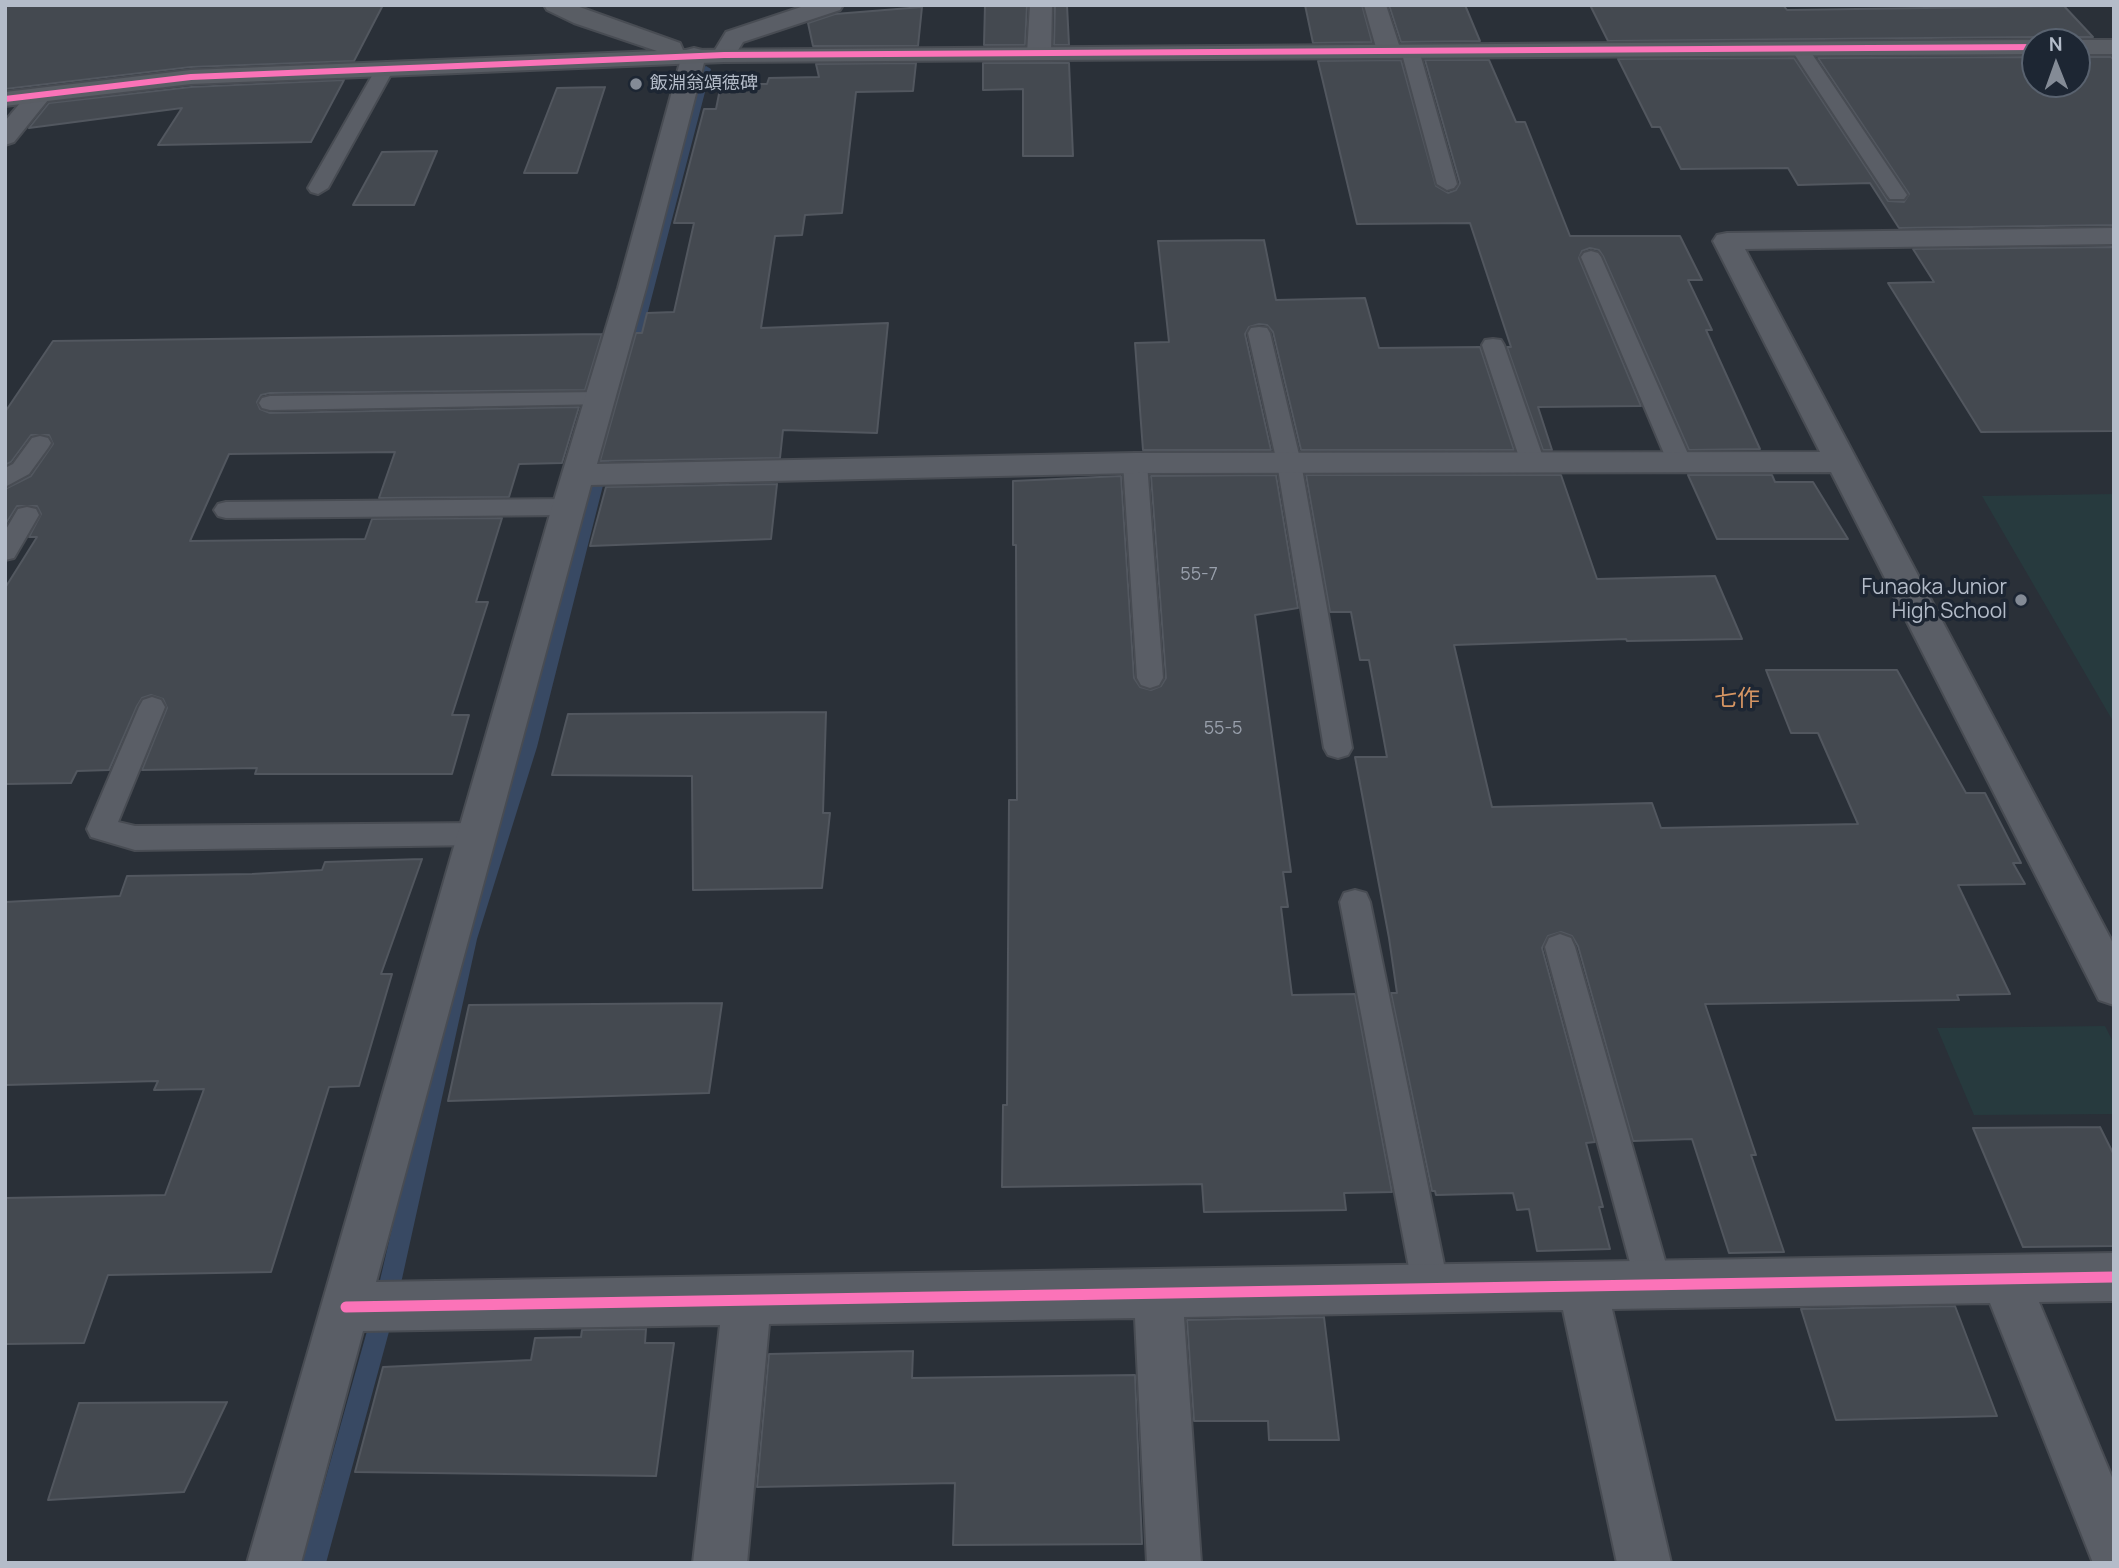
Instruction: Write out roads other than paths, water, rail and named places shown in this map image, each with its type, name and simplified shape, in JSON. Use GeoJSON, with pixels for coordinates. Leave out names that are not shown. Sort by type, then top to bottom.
{"type":"FeatureCollection","features":[{"type":"Feature","properties":{"kind":"street"},"geometry":{"type":"LineString","coordinates":[[555,5],[582,18],[694,55]]}},
{"type":"Feature","properties":{"kind":"street"},"geometry":{"type":"LineString","coordinates":[[724,55],[734,37],[832,5]]}},
{"type":"Feature","properties":{"kind":"street"},"geometry":{"type":"LineString","coordinates":[[1039,53],[1041,5]]}},
{"type":"Feature","properties":{"kind":"street"},"geometry":{"type":"LineString","coordinates":[[1375,5],[1399,51]]}},
{"type":"Feature","properties":{"kind":"street"},"geometry":{"type":"LineString","coordinates":[[5,99],[191,77],[694,55],[2021,47]]}},
{"type":"Feature","properties":{"kind":"street"},"geometry":{"type":"LineString","coordinates":[[2091,47],[2113,48]]}},
{"type":"Feature","properties":{"kind":"street"},"geometry":{"type":"LineString","coordinates":[[274,1563],[601,399],[694,55]]}},
{"type":"Feature","properties":{"kind":"street"},"geometry":{"type":"LineString","coordinates":[[5,137],[40,95]]}},
{"type":"Feature","properties":{"kind":"street"},"geometry":{"type":"LineString","coordinates":[[2114,236],[1727,241],[2114,987]]}},
{"type":"Feature","properties":{"kind":"street"},"geometry":{"type":"LineString","coordinates":[[573,491],[1135,463],[1841,462]]}},
{"type":"Feature","properties":{"kind":"street"},"geometry":{"type":"LineString","coordinates":[[346,1307],[2114,1277]]}},
{"type":"Feature","properties":{"kind":"street"},"geometry":{"type":"LineString","coordinates":[[2005,1279],[2114,1548]]}},
{"type":"Feature","properties":{"kind":"street"},"geometry":{"type":"LineString","coordinates":[[1582,1287],[1644,1563]]}},
{"type":"Feature","properties":{"kind":"street"},"geometry":{"type":"LineString","coordinates":[[1158,1294],[1174,1563]]}},
{"type":"Feature","properties":{"kind":"street"},"geometry":{"type":"LineString","coordinates":[[720,1563],[747,1300]]}},
{"type":"Feature","properties":{"kind":"lane"},"geometry":{"type":"LineString","coordinates":[[1800,49],[1897,195]]}},
{"type":"Feature","properties":{"kind":"lane"},"geometry":{"type":"LineString","coordinates":[[1399,51],[1447,184]]}},
{"type":"Feature","properties":{"kind":"lane"},"geometry":{"type":"LineString","coordinates":[[318,188],[386,67]]}},
{"type":"Feature","properties":{"kind":"lane"},"geometry":{"type":"LineString","coordinates":[[1591,257],[1680,463]]}},
{"type":"Feature","properties":{"kind":"lane"},"geometry":{"type":"LineString","coordinates":[[1259,333],[1289,463],[1338,748]]}},
{"type":"Feature","properties":{"kind":"lane"},"geometry":{"type":"LineString","coordinates":[[1493,345],[1533,463]]}},
{"type":"Feature","properties":{"kind":"lane"},"geometry":{"type":"LineString","coordinates":[[270,403],[601,399]]}},
{"type":"Feature","properties":{"kind":"lane"},"geometry":{"type":"LineString","coordinates":[[5,479],[21,469],[40,443]]}},
{"type":"Feature","properties":{"kind":"lane"},"geometry":{"type":"LineString","coordinates":[[1135,463],[1150,678]]}},
{"type":"Feature","properties":{"kind":"lane"},"geometry":{"type":"LineString","coordinates":[[226,510],[573,491]]}},
{"type":"Feature","properties":{"kind":"lane"},"geometry":{"type":"LineString","coordinates":[[5,552],[27,515]]}},
{"type":"Feature","properties":{"kind":"lane"},"geometry":{"type":"LineString","coordinates":[[152,707],[101,830],[135,838],[478,834]]}},
{"type":"Feature","properties":{"kind":"lane"},"geometry":{"type":"LineString","coordinates":[[1355,902],[1431,1289]]}},
{"type":"Feature","properties":{"kind":"lane"},"geometry":{"type":"LineString","coordinates":[[1560,947],[1654,1285]]}},
{"type":"Feature","properties":{"kind":"waterway"},"geometry":{"type":"LineString","coordinates":[[624,377],[706,69]]}},
{"type":"Feature","properties":{"kind":"waterway"},"geometry":{"type":"LineString","coordinates":[[314,1563],[385,1306],[468,939],[528,747],[608,438]]}},
{"type":"Feature","properties":{"kind":"place","name":"飯淵翁頌徳碑"},"geometry":{"type":"Point","coordinates":[636,84]}},
{"type":"Feature","properties":{"kind":"place","name":"Funaoka Junior High School"},"geometry":{"type":"Point","coordinates":[2021,600]}},
{"type":"Feature","properties":{"kind":"district","name":"七作"},"geometry":{"type":"Point","coordinates":[1737,700]}}]}
